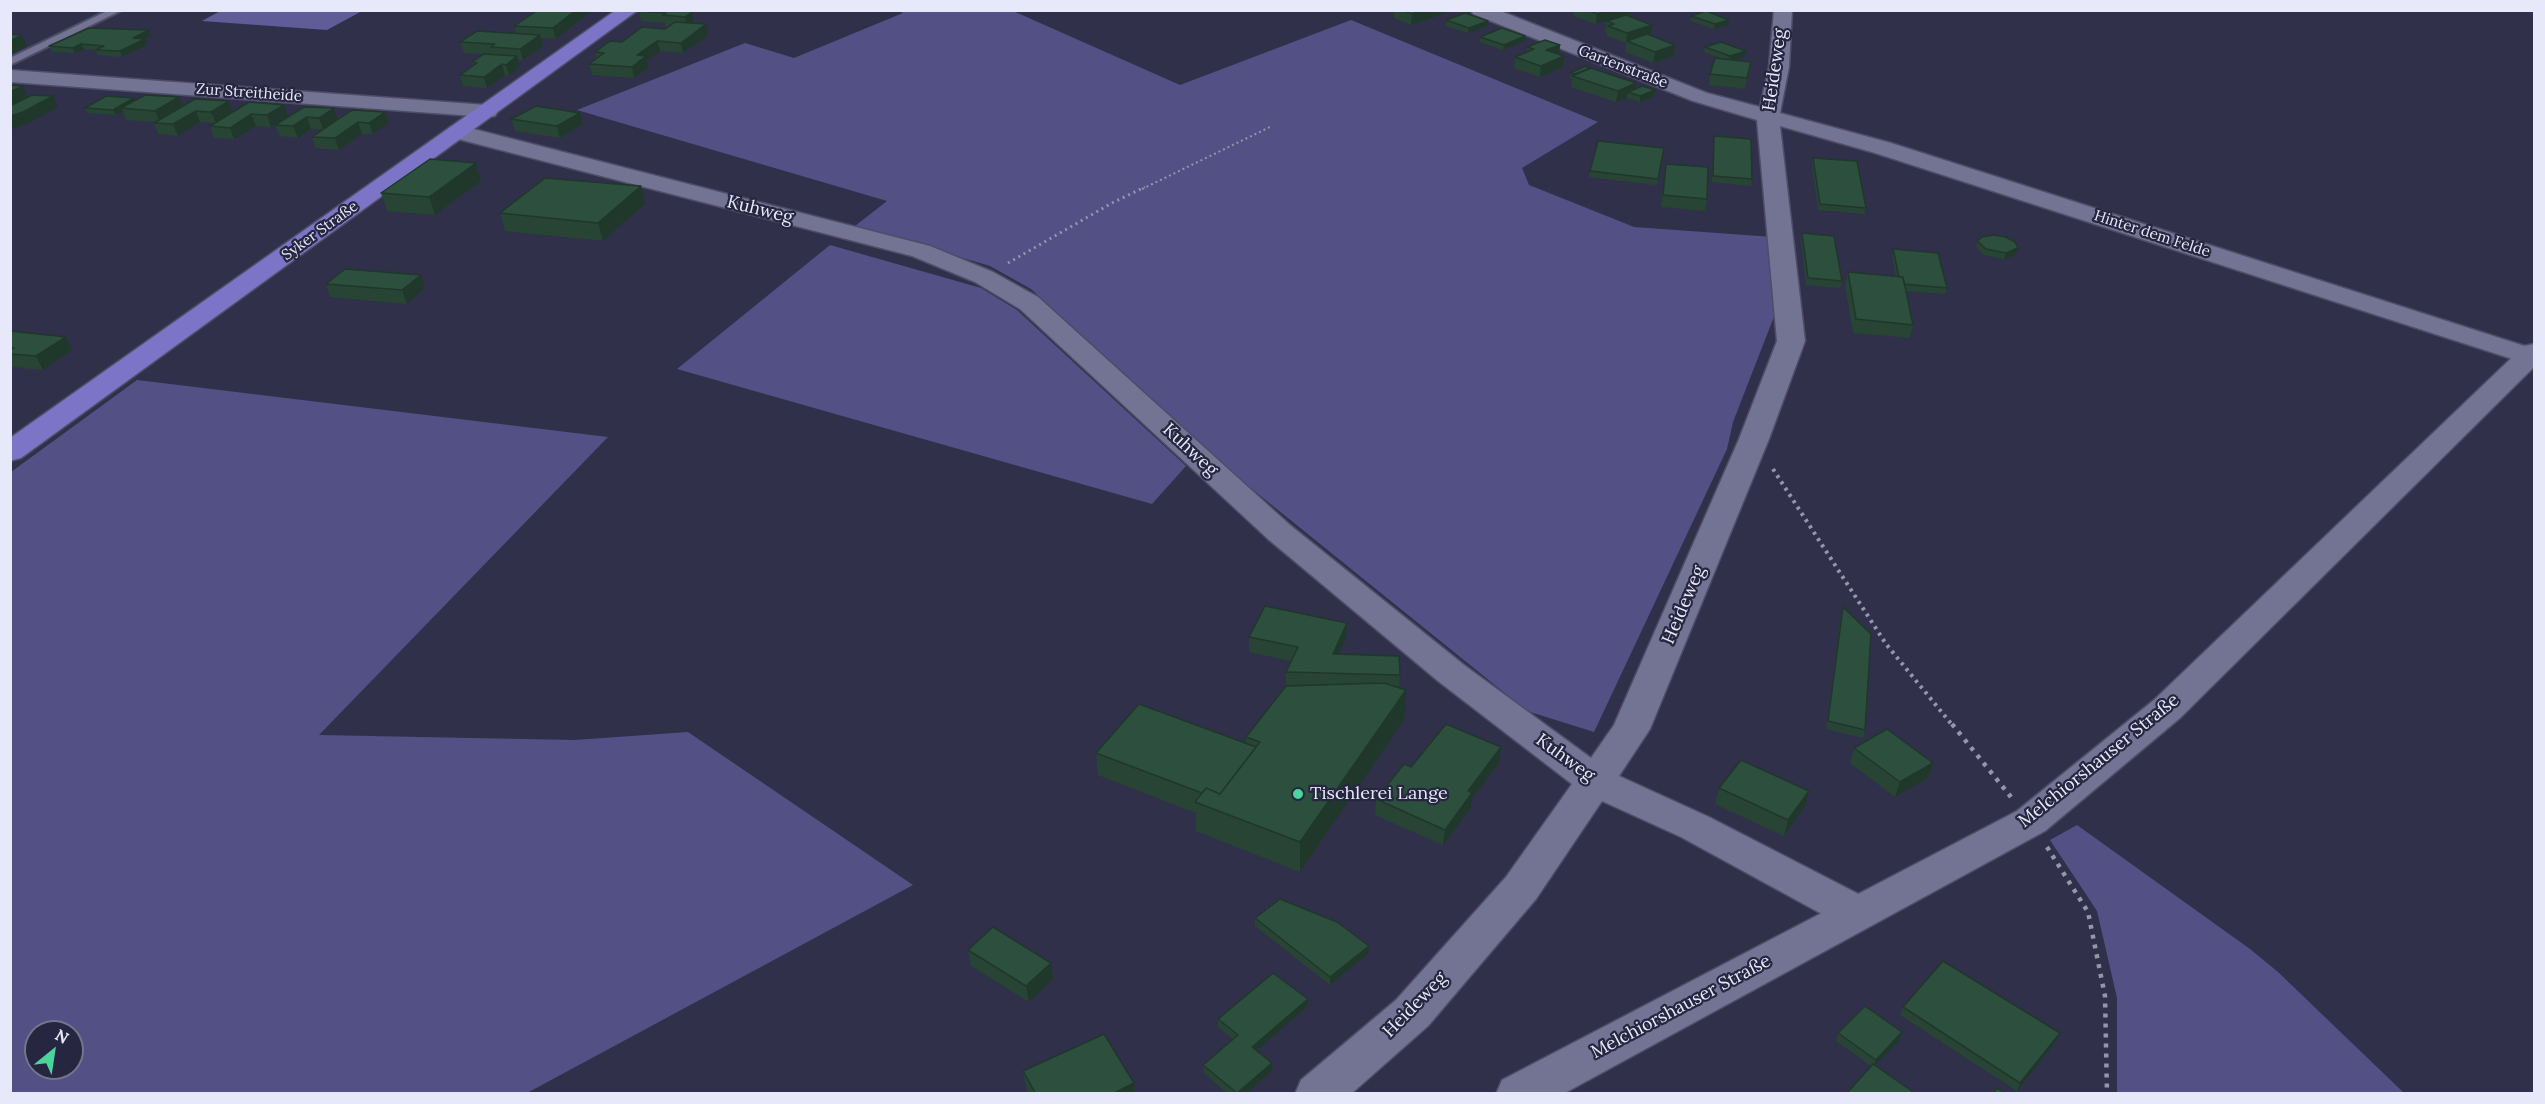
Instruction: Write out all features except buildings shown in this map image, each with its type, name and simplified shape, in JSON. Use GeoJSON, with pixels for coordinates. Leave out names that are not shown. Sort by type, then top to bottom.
{"type":"FeatureCollection","features":[{"type":"Feature","properties":{"kind":"main road","name":"Syker Straße"},"geometry":{"type":"LineString","coordinates":[[10,452],[629,10]]}},
{"type":"Feature","properties":{"kind":"street","name":"Gartenstraße"},"geometry":{"type":"LineString","coordinates":[[1480,10],[1700,97],[1768,117]]}},
{"type":"Feature","properties":{"kind":"street","name":"Heideweg"},"geometry":{"type":"LineString","coordinates":[[1318,1094],[1412,1013],[1521,888],[1631,729],[1754,440],[1791,341],[1768,117],[1779,67],[1783,10]]}},
{"type":"Feature","properties":{"kind":"street","name":"Zur Streitheide"},"geometry":{"type":"LineString","coordinates":[[10,76],[487,111]]}},
{"type":"Feature","properties":{"kind":"street","name":"Hinter dem Felde"},"geometry":{"type":"LineString","coordinates":[[1768,117],[1895,151],[2533,355]]}},
{"type":"Feature","properties":{"kind":"street","name":"Kuhweg"},"geometry":{"type":"LineString","coordinates":[[458,132],[921,251],[984,277],[1029,303],[1297,547],[1451,674],[1595,781],[1695,827],[1857,913]]}},
{"type":"Feature","properties":{"kind":"street","name":"Melchiorshauser Straße"},"geometry":{"type":"LineString","coordinates":[[1519,1094],[2031,821],[2167,709],[2533,355]]}},
{"type":"Feature","properties":{"kind":"lane"},"geometry":{"type":"LineString","coordinates":[[10,62],[118,10]]}},
{"type":"Feature","properties":{"kind":"path"},"geometry":{"type":"LineString","coordinates":[[984,277],[1112,203],[1272,126]]}},
{"type":"Feature","properties":{"kind":"path"},"geometry":{"type":"LineString","coordinates":[[1754,440],[1886,644],[2031,821],[2088,912],[2105,996],[2107,1094]]}},
{"type":"Feature","properties":{"kind":"shaded area"},"geometry":{"type":"Polygon","coordinates":[[[222,10],[362,11],[327,30],[202,21],[222,10]]]}},
{"type":"Feature","properties":{"kind":"shaded area"},"geometry":{"type":"Polygon","coordinates":[[[898,11],[1013,11],[1180,85],[1351,20],[1598,122],[1522,168],[1529,185],[1634,227],[1773,237],[1777,309],[1733,422],[1727,449],[1594,732],[1527,711],[1247,485],[1031,289],[990,266],[855,226],[887,201],[577,110],[745,43],[794,58],[903,13],[898,11]]]}},
{"type":"Feature","properties":{"kind":"shaded area"},"geometry":{"type":"Polygon","coordinates":[[[830,245],[981,288],[1017,310],[1186,466],[1152,504],[677,369],[830,245]]]}},
{"type":"Feature","properties":{"kind":"shaded area"},"geometry":{"type":"Polygon","coordinates":[[[137,380],[608,437],[319,735],[575,740],[688,732],[913,885],[527,1093],[11,1093],[11,472],[137,380]]]}},
{"type":"Feature","properties":{"kind":"shaded area"},"geometry":{"type":"Polygon","coordinates":[[[2077,825],[2250,949],[2278,972],[2404,1093],[2117,1093],[2117,998],[2097,911],[2050,840],[2077,825]]]}},
{"type":"Feature","properties":{"kind":"place","name":"Tischlerei Lange"},"geometry":{"type":"Point","coordinates":[1298,794]}}]}
